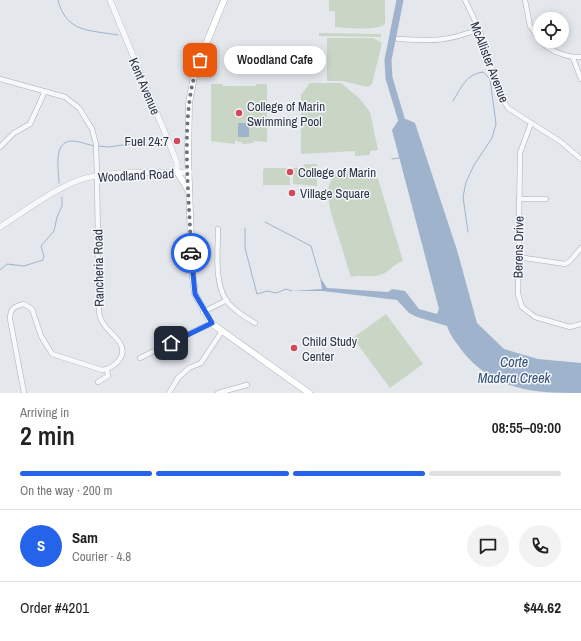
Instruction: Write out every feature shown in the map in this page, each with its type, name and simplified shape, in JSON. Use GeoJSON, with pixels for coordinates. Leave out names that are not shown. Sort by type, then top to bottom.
{"type":"FeatureCollection","features":[{"type":"Feature","properties":{"kind":"main road"},"geometry":{"type":"LineString","coordinates":[[224,0],[195,71],[191,88],[189,122],[189,191],[193,282],[195,294],[203,312],[212,323],[309,393]]}},
{"type":"Feature","properties":{"kind":"main road"},"geometry":{"type":"LineString","coordinates":[[177,172],[189,191]]}},
{"type":"Feature","properties":{"kind":"street","name":"Kent Avenue"},"geometry":{"type":"LineString","coordinates":[[110,0],[170,145],[177,163],[177,172]]}},
{"type":"Feature","properties":{"kind":"street","name":"McAllister Avenue"},"geometry":{"type":"LineString","coordinates":[[465,0],[479,29],[501,96],[508,108],[561,142],[581,159]]}},
{"type":"Feature","properties":{"kind":"street"},"geometry":{"type":"LineString","coordinates":[[525,0],[530,26],[533,30]]}},
{"type":"Feature","properties":{"kind":"street"},"geometry":{"type":"LineString","coordinates":[[398,39],[438,41],[460,36],[479,29]]}},
{"type":"Feature","properties":{"kind":"street"},"geometry":{"type":"LineString","coordinates":[[548,48],[573,58],[581,57]]}},
{"type":"Feature","properties":{"kind":"street"},"geometry":{"type":"LineString","coordinates":[[573,58],[581,79]]}},
{"type":"Feature","properties":{"kind":"street"},"geometry":{"type":"LineString","coordinates":[[0,79],[65,97],[79,108],[89,124],[96,146],[97,176]]}},
{"type":"Feature","properties":{"kind":"street"},"geometry":{"type":"LineString","coordinates":[[0,147],[14,133],[30,124],[45,91]]}},
{"type":"Feature","properties":{"kind":"street","name":"Berens Drive"},"geometry":{"type":"LineString","coordinates":[[531,123],[520,153],[518,294],[522,307],[535,317],[570,327],[581,324]]}},
{"type":"Feature","properties":{"kind":"street","name":"Woodland Road"},"geometry":{"type":"LineString","coordinates":[[0,227],[63,187],[97,176],[189,172]]}},
{"type":"Feature","properties":{"kind":"street","name":"Rancheria Road"},"geometry":{"type":"LineString","coordinates":[[97,176],[99,313],[105,328],[119,342],[122,348],[120,359],[117,363],[107,369]]}},
{"type":"Feature","properties":{"kind":"street"},"geometry":{"type":"LineString","coordinates":[[519,198],[546,199]]}},
{"type":"Feature","properties":{"kind":"street"},"geometry":{"type":"LineString","coordinates":[[218,229],[219,278],[227,300],[238,312],[255,324]]}},
{"type":"Feature","properties":{"kind":"street"},"geometry":{"type":"LineString","coordinates":[[518,258],[565,264],[570,262],[581,248]]}},
{"type":"Feature","properties":{"kind":"street"},"geometry":{"type":"LineString","coordinates":[[203,312],[227,300]]}},
{"type":"Feature","properties":{"kind":"street"},"geometry":{"type":"LineString","coordinates":[[24,393],[10,319],[11,311],[18,305],[27,305],[32,309],[41,336],[52,354],[96,369],[107,369],[108,376],[98,382]]}},
{"type":"Feature","properties":{"kind":"street"},"geometry":{"type":"LineString","coordinates":[[140,358],[212,323]]}},
{"type":"Feature","properties":{"kind":"street"},"geometry":{"type":"LineString","coordinates":[[169,393],[178,378],[189,368],[201,363],[222,331]]}},
{"type":"Feature","properties":{"kind":"street"},"geometry":{"type":"LineString","coordinates":[[218,393],[247,385]]}},
{"type":"Feature","properties":{"kind":"green space"},"geometry":{"type":"Polygon","coordinates":[[[329,0],[385,0],[385,24],[376,28],[335,27],[335,11],[329,11],[329,0]]]}},
{"type":"Feature","properties":{"kind":"green space"},"geometry":{"type":"Polygon","coordinates":[[[319,33],[381,34],[381,37],[319,36],[319,33]]]}},
{"type":"Feature","properties":{"kind":"green space"},"geometry":{"type":"Polygon","coordinates":[[[327,38],[373,38],[382,43],[372,84],[368,87],[342,81],[327,81],[327,38]]]}},
{"type":"Feature","properties":{"kind":"green space"},"geometry":{"type":"Polygon","coordinates":[[[272,51],[277,53],[276,66],[272,70],[272,51]]]}},
{"type":"Feature","properties":{"kind":"green space"},"geometry":{"type":"Polygon","coordinates":[[[310,83],[341,83],[359,98],[370,112],[378,150],[370,151],[370,155],[355,156],[355,151],[301,154],[301,95],[310,83]]]}},
{"type":"Feature","properties":{"kind":"green space","name":"College of Marin Swimming Pool"},"geometry":{"type":"Polygon","coordinates":[[[211,84],[222,84],[223,86],[256,86],[256,84],[267,84],[267,142],[254,141],[253,143],[242,144],[242,142],[238,142],[237,140],[235,141],[235,144],[211,141],[211,84]]]}},
{"type":"Feature","properties":{"kind":"green space"},"geometry":{"type":"Polygon","coordinates":[[[304,164],[317,164],[317,186],[293,184],[293,168],[303,168],[304,164]]]}},
{"type":"Feature","properties":{"kind":"green space"},"geometry":{"type":"Polygon","coordinates":[[[265,168],[290,168],[290,185],[263,185],[263,170],[265,168]]]}},
{"type":"Feature","properties":{"kind":"green space"},"geometry":{"type":"Polygon","coordinates":[[[357,168],[368,171],[378,179],[403,261],[385,273],[374,276],[351,277],[329,201],[328,191],[330,182],[335,175],[344,170],[357,168]]]}},
{"type":"Feature","properties":{"kind":"green space"},"geometry":{"type":"Polygon","coordinates":[[[386,314],[423,364],[390,388],[353,338],[386,314]]]}},
{"type":"Feature","properties":{"kind":"water","name":"Corte Madera Creek"},"geometry":{"type":"Polygon","coordinates":[[[406,119],[415,123],[457,250],[477,323],[504,349],[538,359],[581,363],[581,393],[531,390],[516,387],[488,375],[475,365],[463,352],[448,330],[447,326],[409,313],[397,300],[323,291],[292,291],[322,289],[320,277],[327,288],[388,292],[392,289],[405,291],[419,309],[437,314],[439,309],[392,130],[398,121],[406,119]]]}},
{"type":"Feature","properties":{"kind":"water"},"geometry":{"type":"Polygon","coordinates":[[[238,123],[249,123],[249,137],[238,137],[238,123]]]}},
{"type":"Feature","properties":{"kind":"waterway"},"geometry":{"type":"LineString","coordinates":[[58,0],[62,11],[67,19],[73,24],[80,28],[118,35]]}},
{"type":"Feature","properties":{"kind":"waterway","name":"Corte Madera Creek"},"geometry":{"type":"LineString","coordinates":[[400,0],[388,60],[389,78],[404,128]]}},
{"type":"Feature","properties":{"kind":"waterway"},"geometry":{"type":"LineString","coordinates":[[453,101],[465,82],[477,73],[483,72],[490,79],[496,124],[492,138],[474,165],[466,182],[463,197],[468,232]]}},
{"type":"Feature","properties":{"kind":"waterway"},"geometry":{"type":"LineString","coordinates":[[59,183],[58,157],[62,145],[66,142],[73,141],[95,146]]}},
{"type":"Feature","properties":{"kind":"waterway"},"geometry":{"type":"LineString","coordinates":[[98,146],[108,147],[131,144],[161,146]]}},
{"type":"Feature","properties":{"kind":"waterway"},"geometry":{"type":"LineString","coordinates":[[392,159],[399,158]]}},
{"type":"Feature","properties":{"kind":"waterway"},"geometry":{"type":"LineString","coordinates":[[0,270],[7,264],[24,266],[43,260],[44,256],[41,246],[54,231],[57,217],[62,206],[62,197]]}},
{"type":"Feature","properties":{"kind":"waterway"},"geometry":{"type":"LineString","coordinates":[[265,222],[311,246],[320,277]]}},
{"type":"Feature","properties":{"kind":"waterway"},"geometry":{"type":"LineString","coordinates":[[245,228],[245,248],[257,294],[267,291],[276,293],[286,289],[292,291]]}},
{"type":"Feature","properties":{"kind":"way so far"},"geometry":{"type":"LineString","coordinates":[[191,253],[188,158],[189,103],[195,71],[200,60]]}},
{"type":"Feature","properties":{"kind":"place","name":"Woodland Cafe"},"geometry":{"type":"Point","coordinates":[200,60]}},
{"type":"Feature","properties":{"kind":"place","name":"College of Marin Swimming Pool"},"geometry":{"type":"Point","coordinates":[239,113]}},
{"type":"Feature","properties":{"kind":"place","name":"Fuel 24:7"},"geometry":{"type":"Point","coordinates":[177,141]}},
{"type":"Feature","properties":{"kind":"place","name":"College of Marin"},"geometry":{"type":"Point","coordinates":[290,172]}},
{"type":"Feature","properties":{"kind":"place","name":"Village Square"},"geometry":{"type":"Point","coordinates":[292,193]}},
{"type":"Feature","properties":{"kind":"place","name":"Child Study Center"},"geometry":{"type":"Point","coordinates":[294,348]}},
{"type":"Feature","properties":{"kind":"route"},"geometry":{"type":"LineString","coordinates":[[171,343],[212,323],[203,312],[195,294],[191,253]]}}]}
